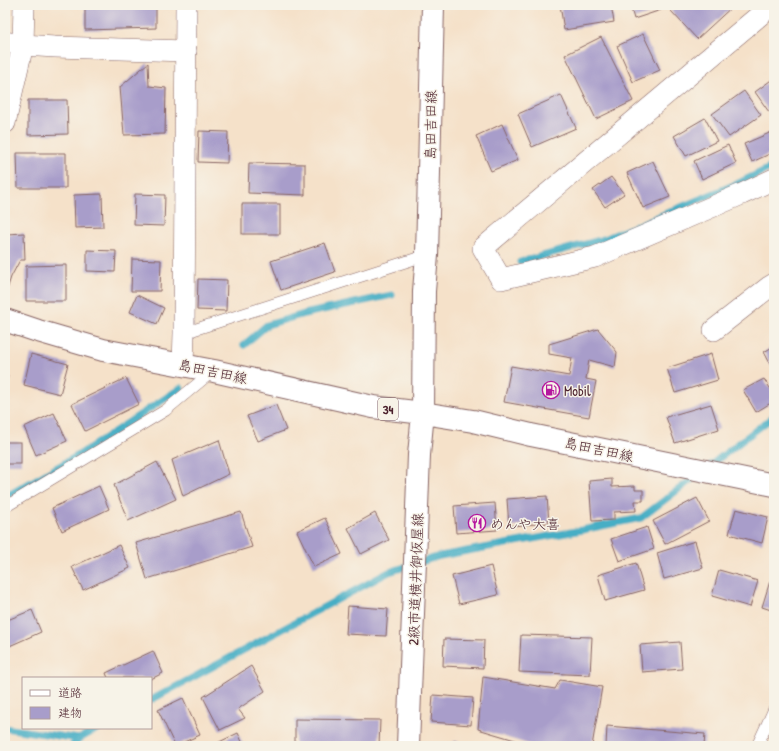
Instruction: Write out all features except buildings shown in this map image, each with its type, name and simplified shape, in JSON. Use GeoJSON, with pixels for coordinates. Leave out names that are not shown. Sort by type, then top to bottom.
{"type":"FeatureCollection","features":[{"type":"Feature","properties":{"kind":"main road","name":"島田吉田線"},"geometry":{"type":"LineString","coordinates":[[423,413],[424,292],[427,255],[433,5]]}},
{"type":"Feature","properties":{"kind":"main road","name":"島田吉田線"},"geometry":{"type":"LineString","coordinates":[[5,320],[103,350],[214,371],[373,407],[472,421],[531,435],[774,485]]}},
{"type":"Feature","properties":{"kind":"main road","name":"2級市道横井御仮屋線"},"geometry":{"type":"LineString","coordinates":[[408,746],[419,455],[423,413]]}},
{"type":"Feature","properties":{"kind":"street"},"geometry":{"type":"LineString","coordinates":[[6,118],[14,44],[24,5]]}},
{"type":"Feature","properties":{"kind":"street"},"geometry":{"type":"LineString","coordinates":[[183,365],[186,5]]}},
{"type":"Feature","properties":{"kind":"street"},"geometry":{"type":"LineString","coordinates":[[772,5],[483,248],[501,279],[595,257],[774,179]]}},
{"type":"Feature","properties":{"kind":"street"},"geometry":{"type":"LineString","coordinates":[[14,44],[186,52]]}},
{"type":"Feature","properties":{"kind":"street"},"geometry":{"type":"LineString","coordinates":[[714,330],[774,284]]}},
{"type":"Feature","properties":{"kind":"lane"},"geometry":{"type":"LineString","coordinates":[[184,333],[427,255]]}},
{"type":"Feature","properties":{"kind":"lane"},"geometry":{"type":"LineString","coordinates":[[5,507],[166,410],[214,371]]}},
{"type":"Feature","properties":{"kind":"lane"},"geometry":{"type":"LineString","coordinates":[[757,746],[774,709]]}},
{"type":"Feature","properties":{"kind":"waterway"},"geometry":{"type":"LineString","coordinates":[[520,262],[607,238],[741,182],[774,166]]}},
{"type":"Feature","properties":{"kind":"waterway"},"geometry":{"type":"LineString","coordinates":[[244,345],[267,325],[304,314],[392,295]]}},
{"type":"Feature","properties":{"kind":"waterway"},"geometry":{"type":"LineString","coordinates":[[5,497],[82,453],[181,388]]}},
{"type":"Feature","properties":{"kind":"waterway"},"geometry":{"type":"LineString","coordinates":[[708,467],[774,416]]}},
{"type":"Feature","properties":{"kind":"waterway"},"geometry":{"type":"LineString","coordinates":[[152,699],[389,572],[440,556],[641,518],[700,473]]}},
{"type":"Feature","properties":{"kind":"waterway"},"geometry":{"type":"LineString","coordinates":[[5,728],[79,739]]}},
{"type":"Feature","properties":{"kind":"waterway"},"geometry":{"type":"LineString","coordinates":[[72,746],[79,739],[97,729]]}},
{"type":"Feature","properties":{"kind":"place","name":"Mobil"},"geometry":{"type":"Point","coordinates":[551,390]}},
{"type":"Feature","properties":{"kind":"place","name":"めんや大喜"},"geometry":{"type":"Point","coordinates":[477,523]}}]}
